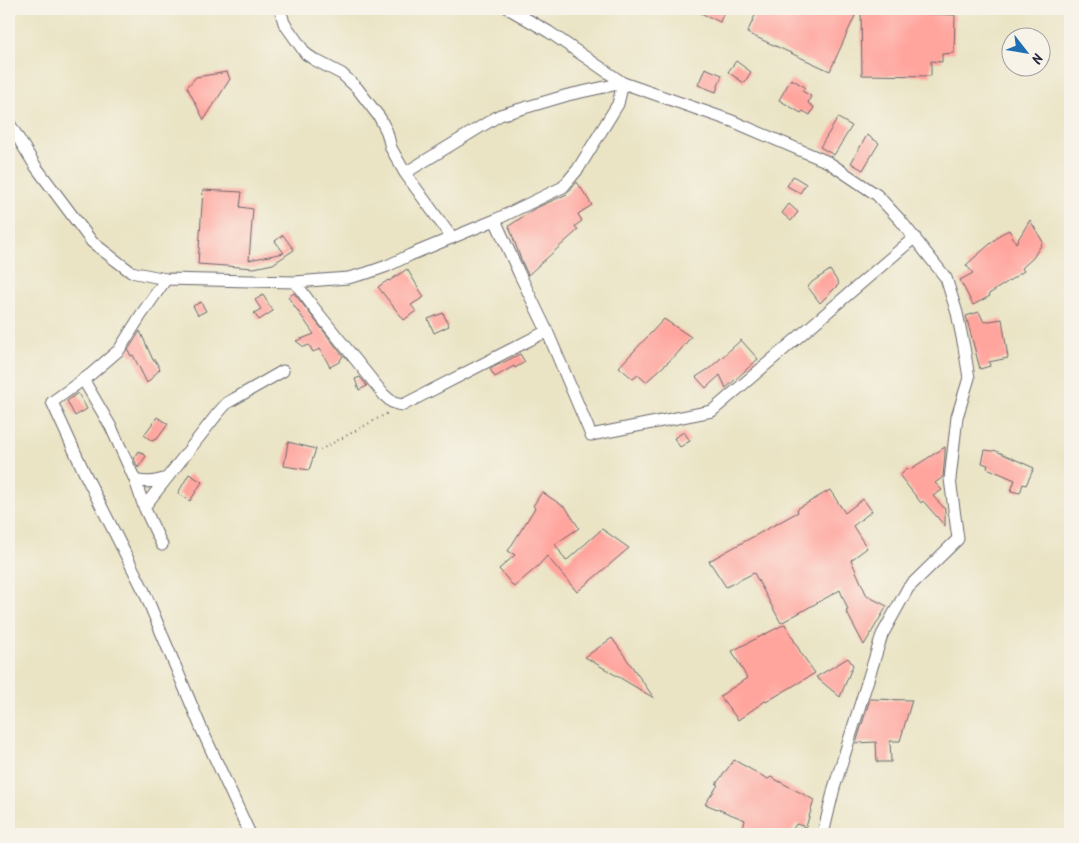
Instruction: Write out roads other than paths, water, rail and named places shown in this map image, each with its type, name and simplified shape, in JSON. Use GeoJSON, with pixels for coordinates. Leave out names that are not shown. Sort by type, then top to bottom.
{"type":"FeatureCollection","features":[{"type":"Feature","properties":{"kind":"street"},"geometry":{"type":"LineString","coordinates":[[280,9],[284,23],[306,54],[342,74],[357,88],[380,118],[387,132],[391,148],[405,173],[452,238]]}},
{"type":"Feature","properties":{"kind":"street"},"geometry":{"type":"LineString","coordinates":[[509,9],[549,32],[623,83],[732,121],[828,162],[877,195],[915,238],[946,278],[957,313],[969,378],[957,417],[950,479],[958,539],[908,588],[882,635],[834,788],[823,834]]}},
{"type":"Feature","properties":{"kind":"street"},"geometry":{"type":"LineString","coordinates":[[405,173],[500,115],[623,83]]}},
{"type":"Feature","properties":{"kind":"street"},"geometry":{"type":"LineString","coordinates":[[9,123],[36,167],[92,242],[131,272],[166,279],[296,282],[348,278],[387,266],[496,220],[564,187],[618,104],[623,83]]}},
{"type":"Feature","properties":{"kind":"street"},"geometry":{"type":"LineString","coordinates":[[496,220],[547,331],[591,435],[712,411],[915,238]]}},
{"type":"Feature","properties":{"kind":"street"},"geometry":{"type":"LineString","coordinates":[[166,279],[119,350],[52,402],[85,474],[144,591],[202,730],[250,834]]}},
{"type":"Feature","properties":{"kind":"street"},"geometry":{"type":"LineString","coordinates":[[296,282],[314,308],[384,395],[397,404],[403,405],[547,331]]}},
{"type":"Feature","properties":{"kind":"street"},"geometry":{"type":"LineString","coordinates":[[144,506],[227,403],[283,371]]}},
{"type":"Feature","properties":{"kind":"street"},"geometry":{"type":"LineString","coordinates":[[83,379],[111,427],[162,545]]}},
{"type":"Feature","properties":{"kind":"street"},"geometry":{"type":"LineString","coordinates":[[135,480],[156,482],[167,478]]}}]}
